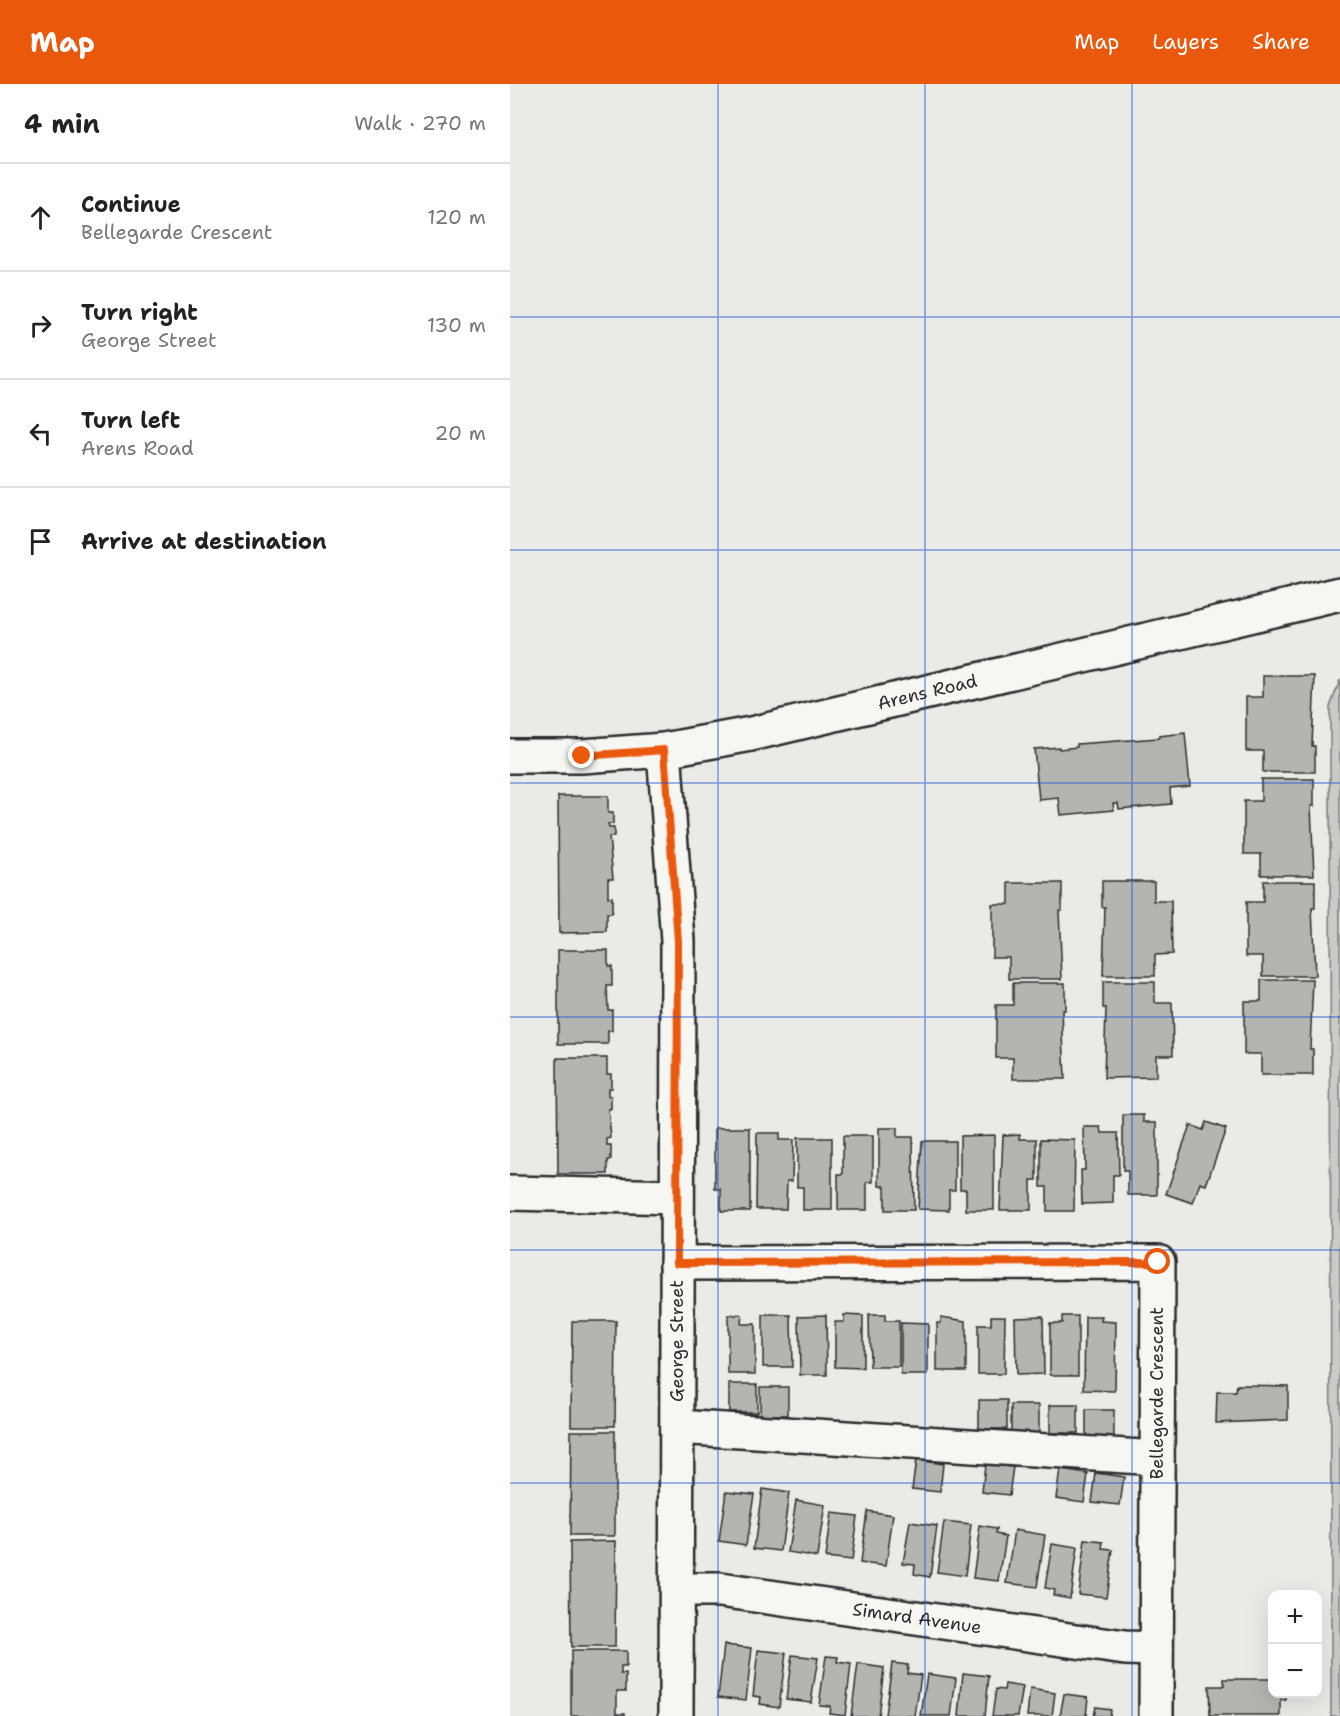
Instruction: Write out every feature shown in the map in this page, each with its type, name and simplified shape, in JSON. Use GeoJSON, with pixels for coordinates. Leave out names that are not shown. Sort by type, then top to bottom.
{"type":"FeatureCollection","features":[{"type":"Feature","properties":{"kind":"street","name":"Arens Road"},"geometry":{"type":"LineString","coordinates":[[510,756],[582,756],[664,750],[751,734],[1340,594]]}},
{"type":"Feature","properties":{"kind":"street","name":"George Street"},"geometry":{"type":"LineString","coordinates":[[664,750],[678,941],[676,1716]]}},
{"type":"Feature","properties":{"kind":"street"},"geometry":{"type":"LineString","coordinates":[[510,1193],[677,1197]]}},
{"type":"Feature","properties":{"kind":"street","name":"Bellegarde Crescent"},"geometry":{"type":"LineString","coordinates":[[677,1263],[1158,1262],[1156,1716]]}},
{"type":"Feature","properties":{"kind":"street"},"geometry":{"type":"LineString","coordinates":[[677,1427],[1157,1458]]}},
{"type":"Feature","properties":{"kind":"street","name":"Simard Avenue"},"geometry":{"type":"LineString","coordinates":[[677,1590],[720,1590],[1125,1648],[1156,1649]]}},
{"type":"Feature","properties":{"kind":"shaded area"},"geometry":{"type":"Polygon","coordinates":[[[1340,680],[1340,1716],[1331,1716],[1330,707],[1340,680]]]}},
{"type":"Feature","properties":{"kind":"building"},"geometry":{"type":"Polygon","coordinates":[[[1263,676],[1315,676],[1312,746],[1315,746],[1315,772],[1263,772],[1263,751],[1246,751],[1246,697],[1263,697],[1263,676]]]}},
{"type":"Feature","properties":{"kind":"building"},"geometry":{"type":"Polygon","coordinates":[[[1185,733],[1190,786],[1170,788],[1171,804],[1119,809],[1118,803],[1113,803],[1114,810],[1061,815],[1059,798],[1039,800],[1034,749],[1059,747],[1059,749],[1077,747],[1077,744],[1159,738],[1159,736],[1185,733]]]}},
{"type":"Feature","properties":{"kind":"building"},"geometry":{"type":"Polygon","coordinates":[[[1261,779],[1314,779],[1314,806],[1311,806],[1314,875],[1261,875],[1261,854],[1244,854],[1244,801],[1261,801],[1261,779]]]}},
{"type":"Feature","properties":{"kind":"building"},"geometry":{"type":"Polygon","coordinates":[[[558,796],[608,796],[608,813],[613,813],[613,824],[608,824],[609,828],[614,828],[614,837],[609,837],[613,878],[608,878],[608,897],[612,897],[612,914],[607,914],[607,932],[559,933],[558,796]]]}},
{"type":"Feature","properties":{"kind":"building"},"geometry":{"type":"Polygon","coordinates":[[[1102,881],[1154,881],[1154,901],[1171,901],[1172,954],[1155,955],[1155,976],[1103,976],[1105,907],[1102,907],[1102,881]]]}},
{"type":"Feature","properties":{"kind":"building"},"geometry":{"type":"Polygon","coordinates":[[[1263,881],[1315,881],[1315,908],[1312,908],[1315,976],[1263,976],[1263,956],[1246,956],[1246,902],[1263,902],[1263,881]]]}},
{"type":"Feature","properties":{"kind":"building"},"geometry":{"type":"Polygon","coordinates":[[[1009,883],[1062,883],[1062,910],[1059,910],[1062,979],[1009,979],[1009,957],[992,957],[992,904],[1009,904],[1009,883]]]}},
{"type":"Feature","properties":{"kind":"building"},"geometry":{"type":"Polygon","coordinates":[[[558,950],[608,950],[608,966],[612,966],[612,986],[607,986],[608,1010],[612,1010],[612,1031],[608,1031],[608,1044],[558,1044],[558,950]]]}},
{"type":"Feature","properties":{"kind":"building"},"geometry":{"type":"Polygon","coordinates":[[[1261,980],[1313,980],[1310,1049],[1313,1049],[1313,1075],[1261,1075],[1261,1054],[1244,1054],[1244,1001],[1261,1001],[1261,980]]]}},
{"type":"Feature","properties":{"kind":"building"},"geometry":{"type":"Polygon","coordinates":[[[1103,982],[1155,982],[1155,1003],[1172,1003],[1173,1055],[1156,1055],[1156,1077],[1104,1078],[1106,1008],[1103,1008],[1103,982]]]}},
{"type":"Feature","properties":{"kind":"building"},"geometry":{"type":"Polygon","coordinates":[[[1013,983],[1065,983],[1065,1010],[1062,1010],[1065,1079],[1013,1079],[1013,1058],[996,1058],[996,1005],[1013,1005],[1013,983]]]}},
{"type":"Feature","properties":{"kind":"building"},"geometry":{"type":"Polygon","coordinates":[[[557,1058],[607,1058],[607,1074],[611,1074],[611,1088],[608,1088],[608,1096],[611,1096],[611,1109],[608,1109],[611,1138],[607,1139],[607,1146],[611,1146],[611,1160],[608,1160],[608,1174],[558,1174],[557,1058]]]}},
{"type":"Feature","properties":{"kind":"building"},"geometry":{"type":"Polygon","coordinates":[[[1123,1115],[1144,1115],[1144,1122],[1157,1122],[1157,1195],[1128,1195],[1128,1171],[1123,1171],[1123,1115]]]}},
{"type":"Feature","properties":{"kind":"building"},"geometry":{"type":"Polygon","coordinates":[[[1206,1122],[1226,1129],[1206,1185],[1200,1183],[1193,1203],[1166,1194],[1190,1125],[1203,1130],[1206,1122]]]}},
{"type":"Feature","properties":{"kind":"building"},"geometry":{"type":"Polygon","coordinates":[[[1084,1127],[1101,1127],[1102,1133],[1118,1133],[1119,1175],[1113,1175],[1113,1203],[1082,1204],[1081,1170],[1085,1170],[1084,1127]]]}},
{"type":"Feature","properties":{"kind":"building"},"geometry":{"type":"Polygon","coordinates":[[[715,1128],[750,1128],[750,1211],[721,1211],[721,1189],[715,1189],[715,1128]]]}},
{"type":"Feature","properties":{"kind":"building"},"geometry":{"type":"Polygon","coordinates":[[[879,1128],[897,1128],[897,1137],[913,1137],[914,1210],[885,1210],[885,1186],[879,1186],[879,1128]]]}},
{"type":"Feature","properties":{"kind":"building"},"geometry":{"type":"Polygon","coordinates":[[[757,1133],[779,1133],[779,1140],[793,1140],[792,1181],[787,1181],[786,1209],[756,1209],[757,1133]]]}},
{"type":"Feature","properties":{"kind":"building"},"geometry":{"type":"Polygon","coordinates":[[[1020,1134],[1020,1139],[1037,1139],[1037,1180],[1031,1180],[1031,1210],[1000,1210],[1003,1135],[1020,1134]]]}},
{"type":"Feature","properties":{"kind":"building"},"geometry":{"type":"Polygon","coordinates":[[[994,1135],[994,1210],[966,1210],[966,1189],[960,1189],[960,1136],[994,1135]]]}},
{"type":"Feature","properties":{"kind":"building"},"geometry":{"type":"Polygon","coordinates":[[[843,1136],[873,1136],[873,1182],[867,1182],[867,1210],[838,1210],[838,1174],[843,1174],[843,1136]]]}},
{"type":"Feature","properties":{"kind":"building"},"geometry":{"type":"Polygon","coordinates":[[[797,1138],[832,1138],[832,1210],[803,1210],[803,1187],[797,1187],[797,1138]]]}},
{"type":"Feature","properties":{"kind":"building"},"geometry":{"type":"Polygon","coordinates":[[[1041,1139],[1075,1140],[1074,1211],[1047,1211],[1047,1187],[1041,1187],[1041,1139]]]}},
{"type":"Feature","properties":{"kind":"building"},"geometry":{"type":"Polygon","coordinates":[[[922,1141],[955,1141],[955,1190],[949,1190],[949,1210],[918,1209],[922,1141]]]}},
{"type":"Feature","properties":{"kind":"building"},"geometry":{"type":"Polygon","coordinates":[[[728,1315],[742,1315],[741,1324],[755,1324],[755,1374],[728,1374],[728,1315]]]}},
{"type":"Feature","properties":{"kind":"building"},"geometry":{"type":"Polygon","coordinates":[[[763,1315],[791,1315],[792,1367],[763,1367],[763,1315]]]}},
{"type":"Feature","properties":{"kind":"building"},"geometry":{"type":"Polygon","coordinates":[[[826,1315],[827,1375],[800,1375],[799,1316],[826,1315]]]}},
{"type":"Feature","properties":{"kind":"building"},"geometry":{"type":"Polygon","coordinates":[[[844,1315],[863,1316],[863,1368],[835,1367],[835,1322],[844,1322],[844,1315]]]}},
{"type":"Feature","properties":{"kind":"building"},"geometry":{"type":"Polygon","coordinates":[[[869,1315],[885,1315],[885,1321],[899,1321],[899,1367],[870,1367],[869,1315]]]}},
{"type":"Feature","properties":{"kind":"building"},"geometry":{"type":"Polygon","coordinates":[[[991,1316],[1005,1316],[1004,1374],[978,1374],[978,1325],[991,1325],[991,1316]]]}},
{"type":"Feature","properties":{"kind":"building"},"geometry":{"type":"Polygon","coordinates":[[[1043,1316],[1044,1374],[1016,1375],[1015,1317],[1043,1316]]]}},
{"type":"Feature","properties":{"kind":"building"},"geometry":{"type":"Polygon","coordinates":[[[1062,1316],[1078,1316],[1078,1375],[1050,1375],[1050,1323],[1062,1323],[1062,1316]]]}},
{"type":"Feature","properties":{"kind":"building"},"geometry":{"type":"Polygon","coordinates":[[[941,1317],[966,1321],[966,1371],[937,1371],[937,1323],[941,1323],[941,1317]]]}},
{"type":"Feature","properties":{"kind":"building"},"geometry":{"type":"Polygon","coordinates":[[[1085,1317],[1102,1317],[1101,1321],[1116,1322],[1115,1391],[1084,1390],[1085,1317]]]}},
{"type":"Feature","properties":{"kind":"building"},"geometry":{"type":"Polygon","coordinates":[[[572,1321],[616,1321],[615,1426],[571,1426],[572,1321]]]}},
{"type":"Feature","properties":{"kind":"building"},"geometry":{"type":"Polygon","coordinates":[[[901,1323],[928,1324],[928,1375],[901,1375],[901,1323]]]}},
{"type":"Feature","properties":{"kind":"building"},"geometry":{"type":"Polygon","coordinates":[[[729,1384],[757,1384],[757,1412],[729,1412],[729,1384]]]}},
{"type":"Feature","properties":{"kind":"building"},"geometry":{"type":"Polygon","coordinates":[[[1237,1385],[1288,1386],[1288,1420],[1216,1423],[1217,1392],[1236,1392],[1237,1385]]]}},
{"type":"Feature","properties":{"kind":"building"},"geometry":{"type":"Polygon","coordinates":[[[760,1387],[788,1387],[788,1415],[760,1415],[760,1387]]]}},
{"type":"Feature","properties":{"kind":"building"},"geometry":{"type":"Polygon","coordinates":[[[979,1400],[1007,1400],[1007,1429],[979,1429],[979,1400]]]}},
{"type":"Feature","properties":{"kind":"building"},"geometry":{"type":"Polygon","coordinates":[[[1011,1405],[1039,1405],[1039,1433],[1011,1433],[1011,1405]]]}},
{"type":"Feature","properties":{"kind":"building"},"geometry":{"type":"Polygon","coordinates":[[[1050,1405],[1078,1405],[1078,1433],[1050,1433],[1050,1405]]]}},
{"type":"Feature","properties":{"kind":"building"},"geometry":{"type":"Polygon","coordinates":[[[1086,1410],[1114,1410],[1114,1439],[1086,1439],[1086,1410]]]}},
{"type":"Feature","properties":{"kind":"building"},"geometry":{"type":"Polygon","coordinates":[[[571,1431],[615,1431],[615,1536],[570,1536],[571,1431]]]}},
{"type":"Feature","properties":{"kind":"building"},"geometry":{"type":"Polygon","coordinates":[[[916,1460],[943,1464],[940,1492],[912,1489],[916,1460]]]}},
{"type":"Feature","properties":{"kind":"building"},"geometry":{"type":"Polygon","coordinates":[[[985,1464],[1013,1467],[1009,1495],[982,1492],[985,1464]]]}},
{"type":"Feature","properties":{"kind":"building"},"geometry":{"type":"Polygon","coordinates":[[[1060,1470],[1088,1474],[1084,1502],[1056,1498],[1060,1470]]]}},
{"type":"Feature","properties":{"kind":"building"},"geometry":{"type":"Polygon","coordinates":[[[1096,1473],[1124,1477],[1120,1505],[1092,1502],[1096,1473]]]}},
{"type":"Feature","properties":{"kind":"building"},"geometry":{"type":"Polygon","coordinates":[[[762,1489],[789,1493],[781,1551],[754,1548],[762,1489]]]}},
{"type":"Feature","properties":{"kind":"building"},"geometry":{"type":"Polygon","coordinates":[[[726,1491],[754,1494],[746,1545],[719,1541],[726,1491]]]}},
{"type":"Feature","properties":{"kind":"building"},"geometry":{"type":"Polygon","coordinates":[[[796,1500],[825,1505],[817,1557],[788,1552],[796,1500]]]}},
{"type":"Feature","properties":{"kind":"building"},"geometry":{"type":"Polygon","coordinates":[[[867,1511],[893,1515],[886,1566],[860,1563],[867,1511]]]}},
{"type":"Feature","properties":{"kind":"building"},"geometry":{"type":"Polygon","coordinates":[[[831,1513],[857,1516],[851,1561],[825,1558],[831,1513]]]}},
{"type":"Feature","properties":{"kind":"building"},"geometry":{"type":"Polygon","coordinates":[[[910,1522],[937,1526],[930,1577],[914,1574],[915,1564],[903,1563],[910,1522]]]}},
{"type":"Feature","properties":{"kind":"building"},"geometry":{"type":"Polygon","coordinates":[[[944,1522],[971,1525],[965,1576],[937,1572],[944,1522]]]}},
{"type":"Feature","properties":{"kind":"building"},"geometry":{"type":"Polygon","coordinates":[[[980,1526],[997,1529],[996,1534],[1006,1536],[999,1581],[973,1578],[980,1526]]]}},
{"type":"Feature","properties":{"kind":"building"},"geometry":{"type":"Polygon","coordinates":[[[1015,1530],[1045,1535],[1037,1587],[1007,1583],[1015,1530]]]}},
{"type":"Feature","properties":{"kind":"building"},"geometry":{"type":"Polygon","coordinates":[[[1085,1540],[1104,1542],[1103,1549],[1113,1550],[1106,1597],[1078,1594],[1085,1540]]]}},
{"type":"Feature","properties":{"kind":"building"},"geometry":{"type":"Polygon","coordinates":[[[616,1541],[615,1647],[571,1647],[570,1542],[616,1541]]]}},
{"type":"Feature","properties":{"kind":"building"},"geometry":{"type":"Polygon","coordinates":[[[1052,1544],[1077,1548],[1070,1598],[1053,1595],[1054,1590],[1045,1588],[1052,1544]]]}},
{"type":"Feature","properties":{"kind":"building"},"geometry":{"type":"Polygon","coordinates":[[[724,1645],[752,1648],[746,1700],[718,1697],[724,1645]]]}},
{"type":"Feature","properties":{"kind":"building"},"geometry":{"type":"Polygon","coordinates":[[[758,1650],[786,1653],[779,1707],[760,1704],[761,1697],[753,1696],[758,1650]]]}},
{"type":"Feature","properties":{"kind":"building"},"geometry":{"type":"Polygon","coordinates":[[[571,1651],[626,1651],[626,1667],[621,1667],[621,1674],[626,1674],[626,1691],[617,1691],[617,1713],[625,1713],[625,1716],[571,1716],[571,1651]]]}},
{"type":"Feature","properties":{"kind":"building"},"geometry":{"type":"Polygon","coordinates":[[[792,1655],[818,1658],[811,1702],[786,1699],[792,1655]]]}},
{"type":"Feature","properties":{"kind":"building"},"geometry":{"type":"Polygon","coordinates":[[[826,1656],[838,1657],[837,1662],[851,1664],[845,1715],[829,1713],[830,1706],[819,1705],[826,1656]]]}},
{"type":"Feature","properties":{"kind":"building"},"geometry":{"type":"Polygon","coordinates":[[[892,1663],[908,1665],[907,1673],[921,1675],[915,1716],[885,1715],[892,1663]]]}},
{"type":"Feature","properties":{"kind":"building"},"geometry":{"type":"Polygon","coordinates":[[[858,1664],[884,1668],[878,1716],[851,1716],[858,1664]]]}},
{"type":"Feature","properties":{"kind":"building"},"geometry":{"type":"Polygon","coordinates":[[[963,1673],[989,1676],[985,1716],[959,1716],[963,1673]]]}},
{"type":"Feature","properties":{"kind":"building"},"geometry":{"type":"Polygon","coordinates":[[[927,1674],[956,1678],[951,1716],[921,1716],[927,1674]]]}},
{"type":"Feature","properties":{"kind":"building"},"geometry":{"type":"Polygon","coordinates":[[[1224,1679],[1268,1679],[1268,1698],[1286,1698],[1286,1700],[1281,1700],[1281,1716],[1210,1716],[1209,1686],[1224,1686],[1224,1679]]]}},
{"type":"Feature","properties":{"kind":"building"},"geometry":{"type":"Polygon","coordinates":[[[1005,1684],[1023,1687],[1018,1716],[992,1716],[996,1689],[1004,1690],[1005,1684]]]}},
{"type":"Feature","properties":{"kind":"building"},"geometry":{"type":"Polygon","coordinates":[[[1030,1689],[1055,1693],[1052,1716],[1027,1716],[1030,1689]]]}},
{"type":"Feature","properties":{"kind":"building"},"geometry":{"type":"Polygon","coordinates":[[[1064,1694],[1088,1697],[1086,1716],[1060,1716],[1064,1694]]]}},
{"type":"Feature","properties":{"kind":"building"},"geometry":{"type":"Polygon","coordinates":[[[1095,1707],[1110,1709],[1109,1716],[1093,1716],[1095,1707]]]}},
{"type":"Feature","properties":{"kind":"route"},"geometry":{"type":"LineString","coordinates":[[582,756],[664,750],[678,941],[677,1263],[1158,1262]]}}]}
